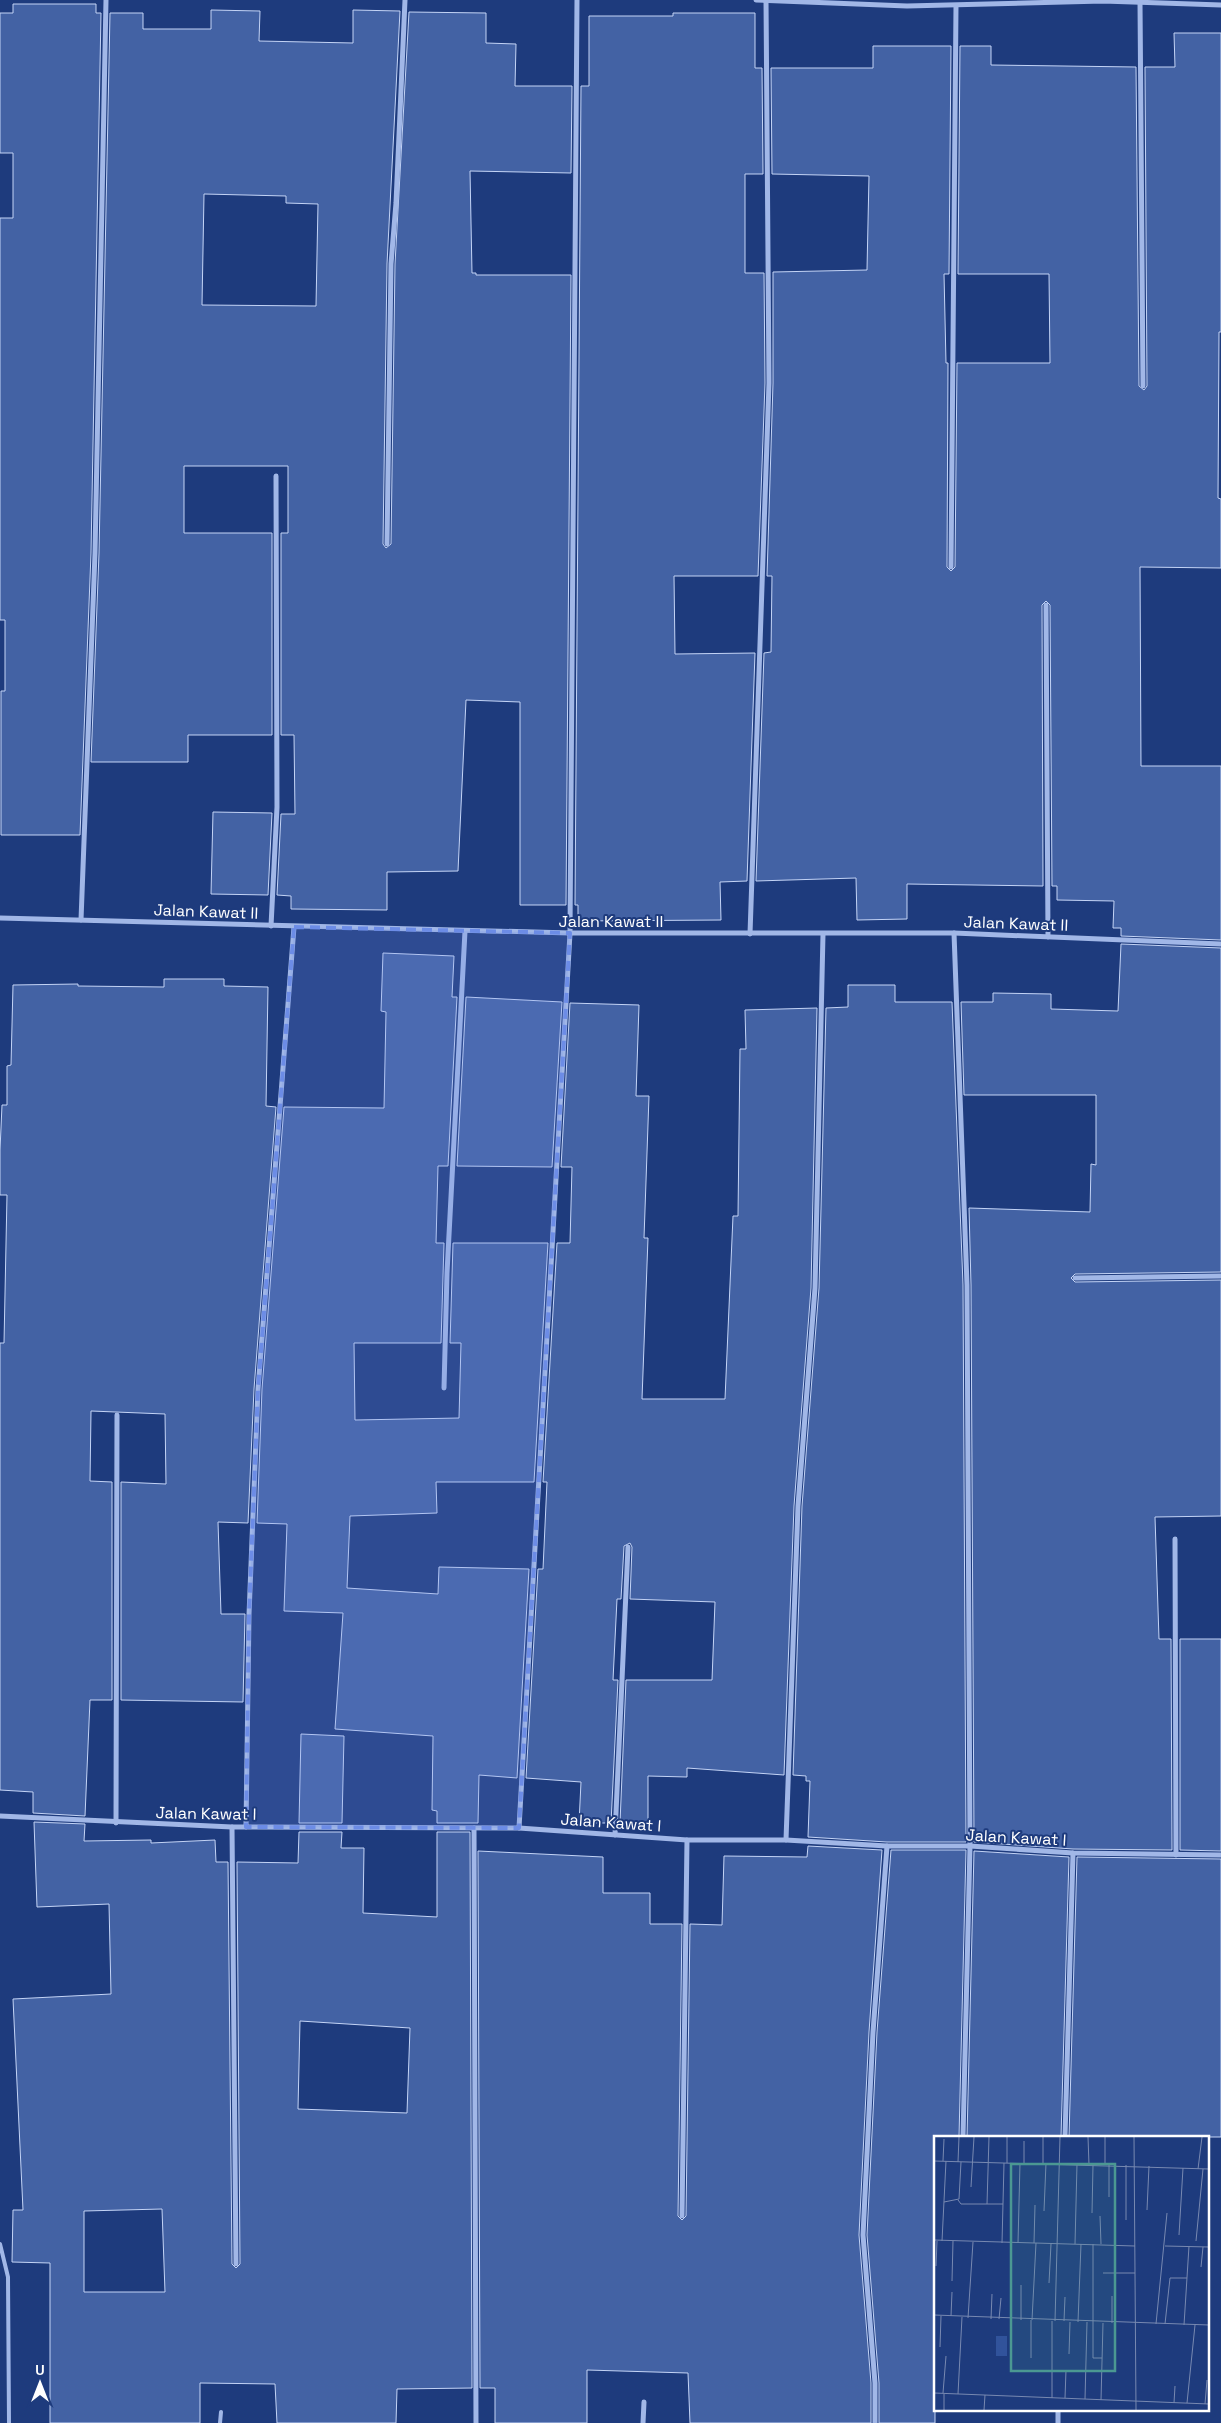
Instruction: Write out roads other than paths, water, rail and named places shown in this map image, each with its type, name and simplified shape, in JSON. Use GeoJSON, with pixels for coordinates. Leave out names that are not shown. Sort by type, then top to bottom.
{"type":"FeatureCollection","features":[{"type":"Feature","properties":{"kind":"street"},"geometry":{"type":"LineString","coordinates":[[81,920],[95,552],[106,0]]}},
{"type":"Feature","properties":{"kind":"street"},"geometry":{"type":"LineString","coordinates":[[387,544],[391,264],[396,203],[405,0]]}},
{"type":"Feature","properties":{"kind":"street"},"geometry":{"type":"LineString","coordinates":[[519,1828],[570,933],[577,0]]}},
{"type":"Feature","properties":{"kind":"street"},"geometry":{"type":"LineString","coordinates":[[756,0],[907,3],[956,6],[1103,1],[1221,6]]}},
{"type":"Feature","properties":{"kind":"street"},"geometry":{"type":"LineString","coordinates":[[750,934],[769,383],[766,0]]}},
{"type":"Feature","properties":{"kind":"street"},"geometry":{"type":"LineString","coordinates":[[1140,2],[1143,386]]}},
{"type":"Feature","properties":{"kind":"street"},"geometry":{"type":"LineString","coordinates":[[951,568],[956,6]]}},
{"type":"Feature","properties":{"kind":"street"},"geometry":{"type":"LineString","coordinates":[[271,926],[277,807],[276,476]]}},
{"type":"Feature","properties":{"kind":"street"},"geometry":{"type":"LineString","coordinates":[[1046,605],[1048,937]]}},
{"type":"Feature","properties":{"kind":"street","name":"Jalan Kawat II"},"geometry":{"type":"LineString","coordinates":[[0,918],[570,933],[954,933],[1221,944]]}},
{"type":"Feature","properties":{"kind":"street"},"geometry":{"type":"LineString","coordinates":[[246,1827],[248,1615],[258,1388],[294,927]]}},
{"type":"Feature","properties":{"kind":"street"},"geometry":{"type":"LineString","coordinates":[[444,1388],[447,1273],[465,931]]}},
{"type":"Feature","properties":{"kind":"street"},"geometry":{"type":"LineString","coordinates":[[954,933],[967,1285],[970,1846],[963,2136]]}},
{"type":"Feature","properties":{"kind":"street"},"geometry":{"type":"LineString","coordinates":[[786,1840],[798,1506],[815,1288],[822,934]]}},
{"type":"Feature","properties":{"kind":"street"},"geometry":{"type":"LineString","coordinates":[[1075,1278],[1221,1276]]}},
{"type":"Feature","properties":{"kind":"street"},"geometry":{"type":"LineString","coordinates":[[116,1823],[117,1415]]}},
{"type":"Feature","properties":{"kind":"street"},"geometry":{"type":"LineString","coordinates":[[1175,1539],[1176,1855]]}},
{"type":"Feature","properties":{"kind":"street"},"geometry":{"type":"LineString","coordinates":[[614,1835],[628,1547]]}},
{"type":"Feature","properties":{"kind":"street","name":"Jalan Kawat I"},"geometry":{"type":"LineString","coordinates":[[0,1816],[232,1827],[519,1828],[687,1840],[786,1840],[887,1846],[970,1846],[1073,1853],[1221,1855]]}},
{"type":"Feature","properties":{"kind":"street"},"geometry":{"type":"LineString","coordinates":[[232,1827],[236,2264]]}},
{"type":"Feature","properties":{"kind":"street"},"geometry":{"type":"LineString","coordinates":[[474,1828],[476,2423]]}},
{"type":"Feature","properties":{"kind":"street"},"geometry":{"type":"LineString","coordinates":[[682,2216],[687,1840]]}},
{"type":"Feature","properties":{"kind":"street"},"geometry":{"type":"LineString","coordinates":[[875,2423],[875,2383],[862,2234],[873,2032],[887,1846]]}},
{"type":"Feature","properties":{"kind":"street"},"geometry":{"type":"LineString","coordinates":[[1065,2136],[1073,1853]]}},
{"type":"Feature","properties":{"kind":"street"},"geometry":{"type":"LineString","coordinates":[[643,2423],[644,2402]]}},
{"type":"Feature","properties":{"kind":"street"},"geometry":{"type":"LineString","coordinates":[[1058,2410],[1058,2423]]}},
{"type":"Feature","properties":{"kind":"lane"},"geometry":{"type":"LineString","coordinates":[[0,2244],[8,2276],[9,2423]]}},
{"type":"Feature","properties":{"kind":"lane"},"geometry":{"type":"LineString","coordinates":[[220,2423],[221,2412]]}}]}
